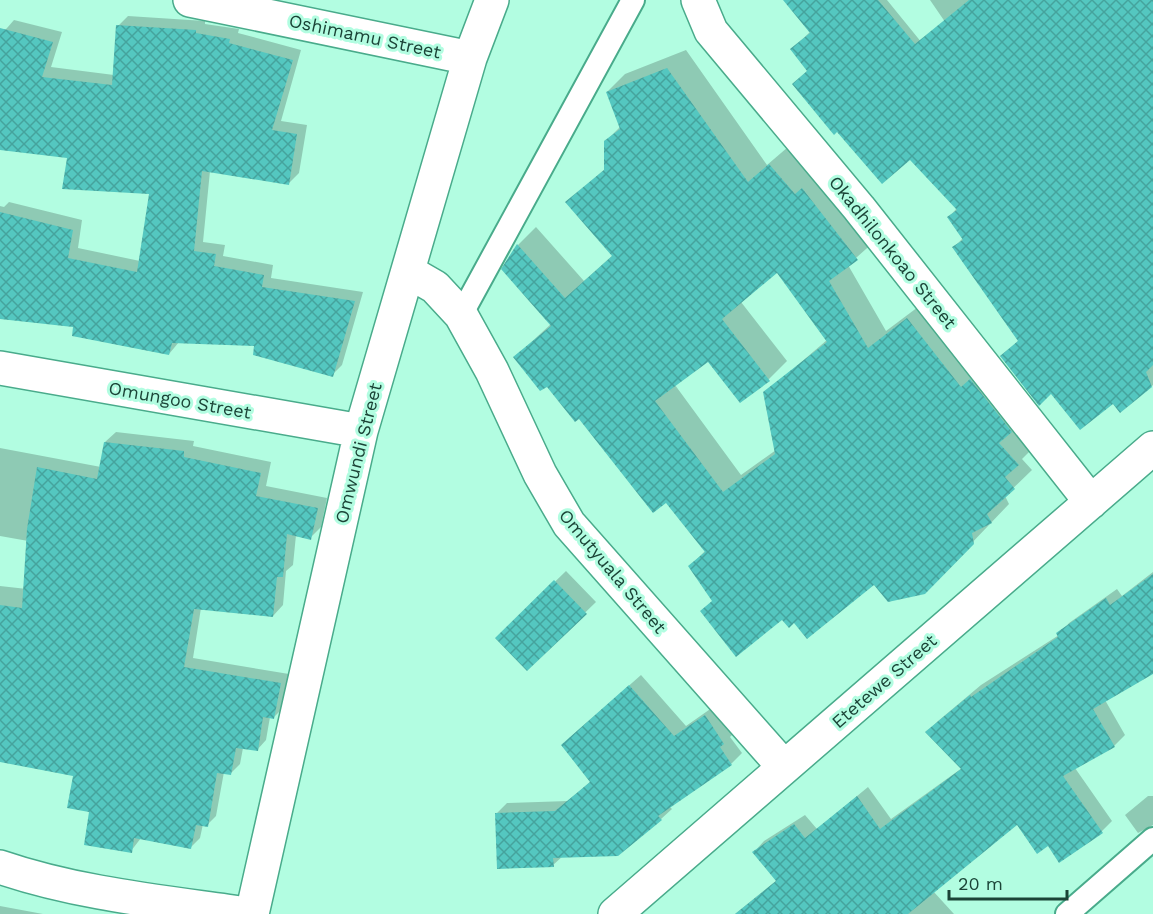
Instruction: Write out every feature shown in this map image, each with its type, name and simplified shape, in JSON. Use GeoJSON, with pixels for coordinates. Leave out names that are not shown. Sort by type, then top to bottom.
{"type":"FeatureCollection","features":[{"type":"Feature","properties":{"kind":"street","name":"Oshimamu Street"},"geometry":{"type":"LineString","coordinates":[[190,0],[470,58]]}},
{"type":"Feature","properties":{"kind":"street","name":"Omwundi Street"},"geometry":{"type":"LineString","coordinates":[[252,914],[361,431],[470,58],[492,0]]}},
{"type":"Feature","properties":{"kind":"street","name":"Okadhilonkoao Street"},"geometry":{"type":"LineString","coordinates":[[698,0],[711,31],[860,208],[1091,502]]}},
{"type":"Feature","properties":{"kind":"street","name":"Omutyuala Street"},"geometry":{"type":"LineString","coordinates":[[409,272],[435,287],[461,315],[492,371],[540,474],[569,524],[784,767]]}},
{"type":"Feature","properties":{"kind":"street","name":"Omungoo Street"},"geometry":{"type":"LineString","coordinates":[[0,369],[361,431]]}},
{"type":"Feature","properties":{"kind":"street","name":"Etetewe Street"},"geometry":{"type":"LineString","coordinates":[[615,914],[1153,448]]}},
{"type":"Feature","properties":{"kind":"street"},"geometry":{"type":"LineString","coordinates":[[0,867],[32,878],[107,893],[247,914]]}},
{"type":"Feature","properties":{"kind":"lane"},"geometry":{"type":"LineString","coordinates":[[461,315],[633,0]]}},
{"type":"Feature","properties":{"kind":"lane"},"geometry":{"type":"LineString","coordinates":[[1067,914],[1153,839]]}},
{"type":"Feature","properties":{"kind":"building"},"geometry":{"type":"Polygon","coordinates":[[[783,0],[878,0],[915,44],[969,0],[1153,0],[1153,365],[1146,372],[1152,387],[1120,413],[1113,404],[1080,430],[1051,394],[1039,406],[1000,356],[1018,341],[952,247],[963,240],[947,217],[957,210],[910,160],[882,184],[837,132],[834,135],[792,84],[807,71],[790,49],[810,33],[783,0]]]}},
{"type":"Feature","properties":{"kind":"building"},"geometry":{"type":"Polygon","coordinates":[[[116,25],[196,30],[196,33],[230,39],[229,43],[293,60],[272,130],[297,134],[289,185],[202,171],[194,251],[216,254],[214,266],[264,275],[262,287],[355,301],[333,377],[253,355],[254,346],[172,343],[169,355],[72,336],[73,327],[0,319],[0,212],[73,230],[68,258],[137,272],[149,194],[62,189],[67,158],[0,150],[0,28],[53,42],[42,77],[112,85],[116,25]]]}},
{"type":"Feature","properties":{"kind":"building"},"geometry":{"type":"Polygon","coordinates":[[[667,68],[748,182],[769,164],[795,194],[802,188],[858,260],[829,281],[868,348],[907,318],[961,387],[970,379],[1012,432],[999,443],[1019,465],[1005,477],[1015,489],[987,514],[992,523],[972,533],[974,544],[925,594],[888,602],[874,585],[807,639],[794,623],[789,628],[782,620],[736,657],[700,611],[712,601],[688,566],[705,552],[666,503],[653,513],[579,419],[575,422],[547,387],[540,391],[513,357],[551,326],[501,269],[517,244],[565,298],[612,256],[565,202],[604,170],[604,141],[620,129],[606,92],[667,68]],[[777,273],[722,319],[770,381],[740,403],[708,362],[655,401],[723,492],[775,454],[763,392],[827,342],[777,273]]]}},
{"type":"Feature","properties":{"kind":"building"},"geometry":{"type":"Polygon","coordinates":[[[104,442],[184,451],[184,457],[261,473],[256,496],[318,508],[311,540],[287,534],[283,577],[277,577],[273,617],[194,609],[184,667],[281,683],[274,719],[263,717],[258,751],[236,748],[231,775],[217,773],[208,827],[196,825],[191,849],[134,838],[132,853],[84,845],[89,812],[67,808],[73,776],[0,762],[0,605],[22,608],[27,529],[37,467],[97,479],[104,442]]]}},
{"type":"Feature","properties":{"kind":"building"},"geometry":{"type":"Polygon","coordinates":[[[1153,574],[1153,674],[1093,709],[1115,747],[1063,776],[1103,833],[1059,863],[1048,846],[1037,854],[1017,825],[908,914],[735,914],[776,881],[752,852],[794,824],[805,838],[857,796],[880,829],[961,769],[925,732],[970,695],[971,697],[1058,637],[1056,633],[1106,598],[1110,605],[1153,574]]]}},
{"type":"Feature","properties":{"kind":"building"},"geometry":{"type":"Polygon","coordinates":[[[554,580],[587,614],[527,671],[495,638],[554,580]]]}},
{"type":"Feature","properties":{"kind":"building"},"geometry":{"type":"Polygon","coordinates":[[[629,685],[674,736],[705,715],[724,744],[720,747],[732,765],[658,816],[662,820],[618,856],[553,858],[554,867],[497,869],[495,813],[555,811],[590,782],[561,745],[629,685]]]}}]}
